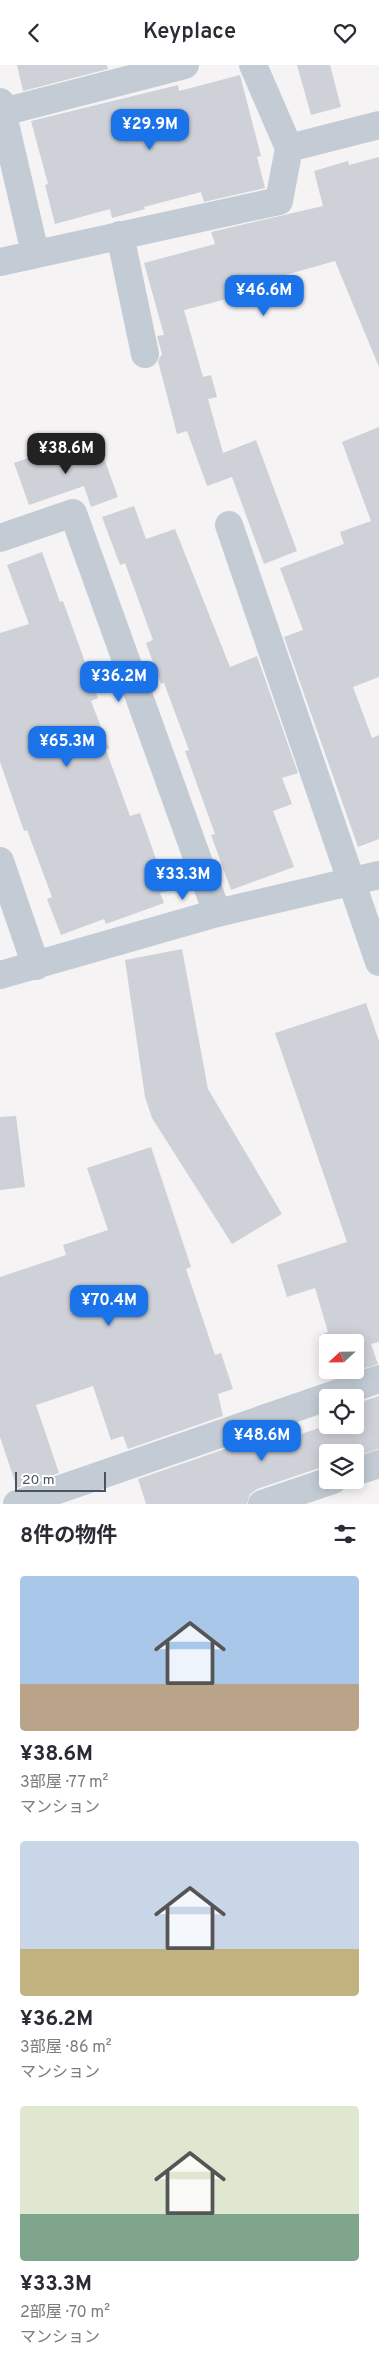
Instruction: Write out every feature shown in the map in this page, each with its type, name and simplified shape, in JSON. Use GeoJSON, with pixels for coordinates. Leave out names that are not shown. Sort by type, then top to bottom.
{"type":"FeatureCollection","features":[{"type":"Feature","properties":{"kind":"street"},"geometry":{"type":"LineString","coordinates":[[35,253],[1,107],[185,65]]}},
{"type":"Feature","properties":{"kind":"street"},"geometry":{"type":"LineString","coordinates":[[0,262],[279,201],[289,148],[253,65]]}},
{"type":"Feature","properties":{"kind":"street"},"geometry":{"type":"LineString","coordinates":[[289,148],[379,125]]}},
{"type":"Feature","properties":{"kind":"street"},"geometry":{"type":"LineString","coordinates":[[120,235],[145,354]]}},
{"type":"Feature","properties":{"kind":"street"},"geometry":{"type":"LineString","coordinates":[[0,538],[74,513],[217,913]]}},
{"type":"Feature","properties":{"kind":"street"},"geometry":{"type":"LineString","coordinates":[[229,525],[379,962]]}},
{"type":"Feature","properties":{"kind":"street"},"geometry":{"type":"LineString","coordinates":[[0,861],[36,966]]}},
{"type":"Feature","properties":{"kind":"street"},"geometry":{"type":"LineString","coordinates":[[0,975],[217,913],[379,875]]}},
{"type":"Feature","properties":{"kind":"street"},"geometry":{"type":"LineString","coordinates":[[17,1504],[379,1379]]}},
{"type":"Feature","properties":{"kind":"street"},"geometry":{"type":"LineString","coordinates":[[364,1469],[379,1464]]}},
{"type":"Feature","properties":{"kind":"street"},"geometry":{"type":"LineString","coordinates":[[262,1504],[319,1485]]}},
{"type":"Feature","properties":{"kind":"building"},"geometry":{"type":"Polygon","coordinates":[[[17,65],[107,65],[108,69],[23,91],[17,65]]]}},
{"type":"Feature","properties":{"kind":"building"},"geometry":{"type":"Polygon","coordinates":[[[297,65],[330,65],[341,107],[311,115],[297,65]]]}},
{"type":"Feature","properties":{"kind":"building"},"geometry":{"type":"Polygon","coordinates":[[[240,75],[261,156],[257,157],[265,188],[204,202],[201,192],[144,207],[145,209],[112,218],[110,209],[55,224],[45,185],[48,184],[31,121],[178,85],[179,91],[240,75]]]}},
{"type":"Feature","properties":{"kind":"building"},"geometry":{"type":"Polygon","coordinates":[[[379,157],[379,367],[335,261],[260,282],[262,290],[184,310],[203,377],[211,375],[217,397],[208,399],[223,453],[256,440],[297,551],[264,564],[232,477],[207,486],[187,431],[177,434],[158,361],[162,354],[157,336],[164,335],[144,263],[215,244],[211,232],[323,206],[314,171],[348,161],[349,165],[379,157]]]}},
{"type":"Feature","properties":{"kind":"building"},"geometry":{"type":"Polygon","coordinates":[[[379,427],[379,677],[353,687],[372,738],[379,735],[379,839],[358,847],[284,637],[303,630],[280,568],[344,544],[340,532],[371,521],[342,442],[379,427]]]}},
{"type":"Feature","properties":{"kind":"building"},"geometry":{"type":"Polygon","coordinates":[[[77,445],[80,452],[91,448],[93,453],[101,450],[118,497],[91,507],[84,486],[29,505],[14,463],[45,452],[47,455],[77,445]]]}},
{"type":"Feature","properties":{"kind":"building"},"geometry":{"type":"Polygon","coordinates":[[[134,506],[146,539],[175,529],[230,667],[257,656],[298,773],[282,778],[292,804],[273,811],[294,867],[231,890],[211,835],[215,834],[185,751],[189,750],[164,683],[161,684],[146,643],[153,640],[125,563],[120,565],[102,517],[134,506]]]}},
{"type":"Feature","properties":{"kind":"building"},"geometry":{"type":"Polygon","coordinates":[[[42,552],[60,602],[63,601],[98,698],[91,701],[109,748],[106,750],[130,816],[140,813],[167,891],[160,893],[164,903],[106,924],[104,919],[61,935],[47,899],[52,897],[27,830],[24,831],[0,762],[0,633],[29,624],[7,565],[42,552]]]}},
{"type":"Feature","properties":{"kind":"building"},"geometry":{"type":"Polygon","coordinates":[[[182,949],[208,1089],[282,1214],[232,1244],[152,1118],[145,1097],[125,960],[182,949]]]}},
{"type":"Feature","properties":{"kind":"building"},"geometry":{"type":"Polygon","coordinates":[[[366,1003],[379,1041],[379,1342],[371,1344],[378,1364],[364,1368],[364,1334],[323,1334],[328,1332],[315,1288],[287,1297],[277,1265],[347,1242],[275,1033],[366,1003]]]}},
{"type":"Feature","properties":{"kind":"building"},"geometry":{"type":"Polygon","coordinates":[[[16,1116],[25,1187],[0,1190],[0,1117],[16,1116]]]}},
{"type":"Feature","properties":{"kind":"building"},"geometry":{"type":"Polygon","coordinates":[[[151,1147],[191,1267],[186,1269],[215,1355],[221,1353],[233,1389],[218,1394],[223,1416],[128,1449],[123,1436],[111,1440],[93,1386],[36,1405],[59,1473],[17,1488],[0,1437],[0,1277],[66,1255],[63,1245],[108,1230],[87,1168],[151,1147]]]}},
{"type":"Feature","properties":{"kind":"building"},"geometry":{"type":"Polygon","coordinates":[[[379,1396],[379,1449],[364,1453],[364,1444],[319,1444],[319,1468],[257,1489],[250,1494],[247,1504],[146,1504],[138,1479],[294,1425],[298,1435],[319,1428],[319,1434],[364,1434],[364,1401],[379,1396]]]}}]}
